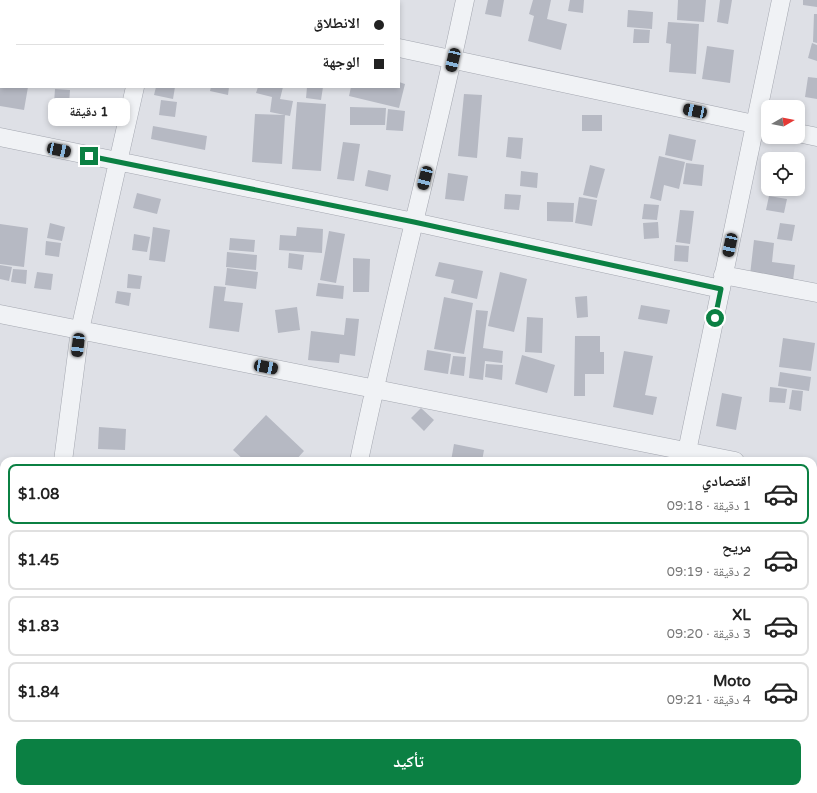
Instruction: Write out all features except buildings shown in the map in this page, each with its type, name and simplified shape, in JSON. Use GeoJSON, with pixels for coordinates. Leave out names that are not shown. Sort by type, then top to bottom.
{"type":"FeatureCollection","features":[{"type":"Feature","properties":{"kind":"street"},"geometry":{"type":"LineString","coordinates":[[360,457],[374,389],[453,60],[465,0]]}},
{"type":"Feature","properties":{"kind":"street"},"geometry":{"type":"LineString","coordinates":[[766,100],[781,0]]}},
{"type":"Feature","properties":{"kind":"street"},"geometry":{"type":"LineString","coordinates":[[400,48],[761,125]]}},
{"type":"Feature","properties":{"kind":"street"},"geometry":{"type":"LineString","coordinates":[[64,457],[80,330],[135,88]]}},
{"type":"Feature","properties":{"kind":"street"},"geometry":{"type":"LineString","coordinates":[[0,314],[374,389],[686,456],[722,282],[761,129]]}},
{"type":"Feature","properties":{"kind":"street"},"geometry":{"type":"LineString","coordinates":[[805,134],[817,137]]}},
{"type":"Feature","properties":{"kind":"street"},"geometry":{"type":"LineString","coordinates":[[0,137],[414,222],[722,282],[817,293]]}},
{"type":"Feature","properties":{"kind":"route"},"geometry":{"type":"LineString","coordinates":[[89,156],[414,222],[721,289],[715,318]]}}]}
